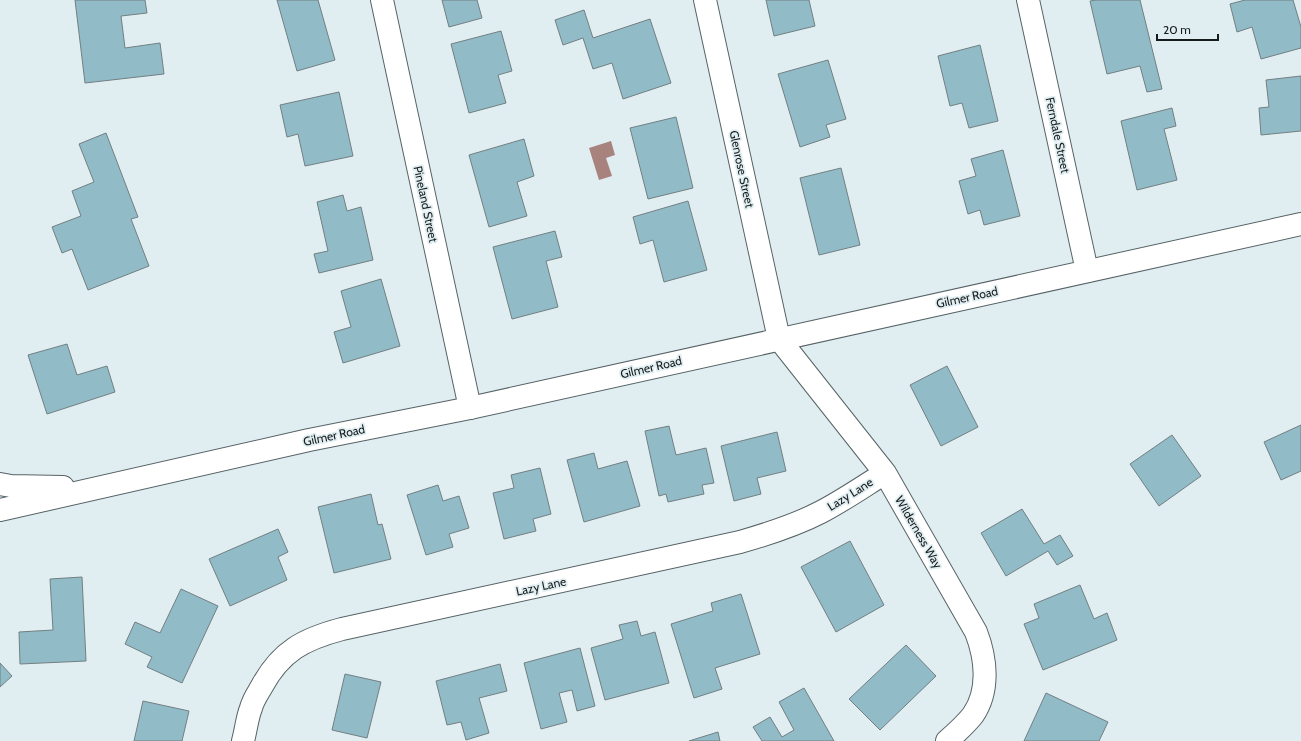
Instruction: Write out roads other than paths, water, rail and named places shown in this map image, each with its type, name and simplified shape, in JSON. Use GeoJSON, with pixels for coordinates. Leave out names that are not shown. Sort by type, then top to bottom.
{"type":"FeatureCollection","features":[{"type":"Feature","properties":{"kind":"street","name":"Pineland Street"},"geometry":{"type":"LineString","coordinates":[[382,0],[470,408]]}},
{"type":"Feature","properties":{"kind":"street","name":"Glenrose Street"},"geometry":{"type":"LineString","coordinates":[[705,0],[779,339]]}},
{"type":"Feature","properties":{"kind":"street","name":"Ferndale Street"},"geometry":{"type":"LineString","coordinates":[[1028,0],[1087,271]]}},
{"type":"Feature","properties":{"kind":"street","name":"Gilmer Road"},"geometry":{"type":"LineString","coordinates":[[0,510],[309,440],[470,408],[1301,224]]}},
{"type":"Feature","properties":{"kind":"street","name":"Wilderness Way"},"geometry":{"type":"LineString","coordinates":[[779,339],[885,473],[976,632],[983,652],[985,674],[984,683],[973,715],[947,741]]}},
{"type":"Feature","properties":{"kind":"street","name":"Lazy Lane"},"geometry":{"type":"LineString","coordinates":[[243,741],[251,708],[265,679],[286,654],[299,644],[313,638],[342,629],[753,539],[784,528],[823,511],[885,473]]}},
{"type":"Feature","properties":{"kind":"street"},"geometry":{"type":"LineString","coordinates":[[0,484],[11,486],[96,488]]}}]}
